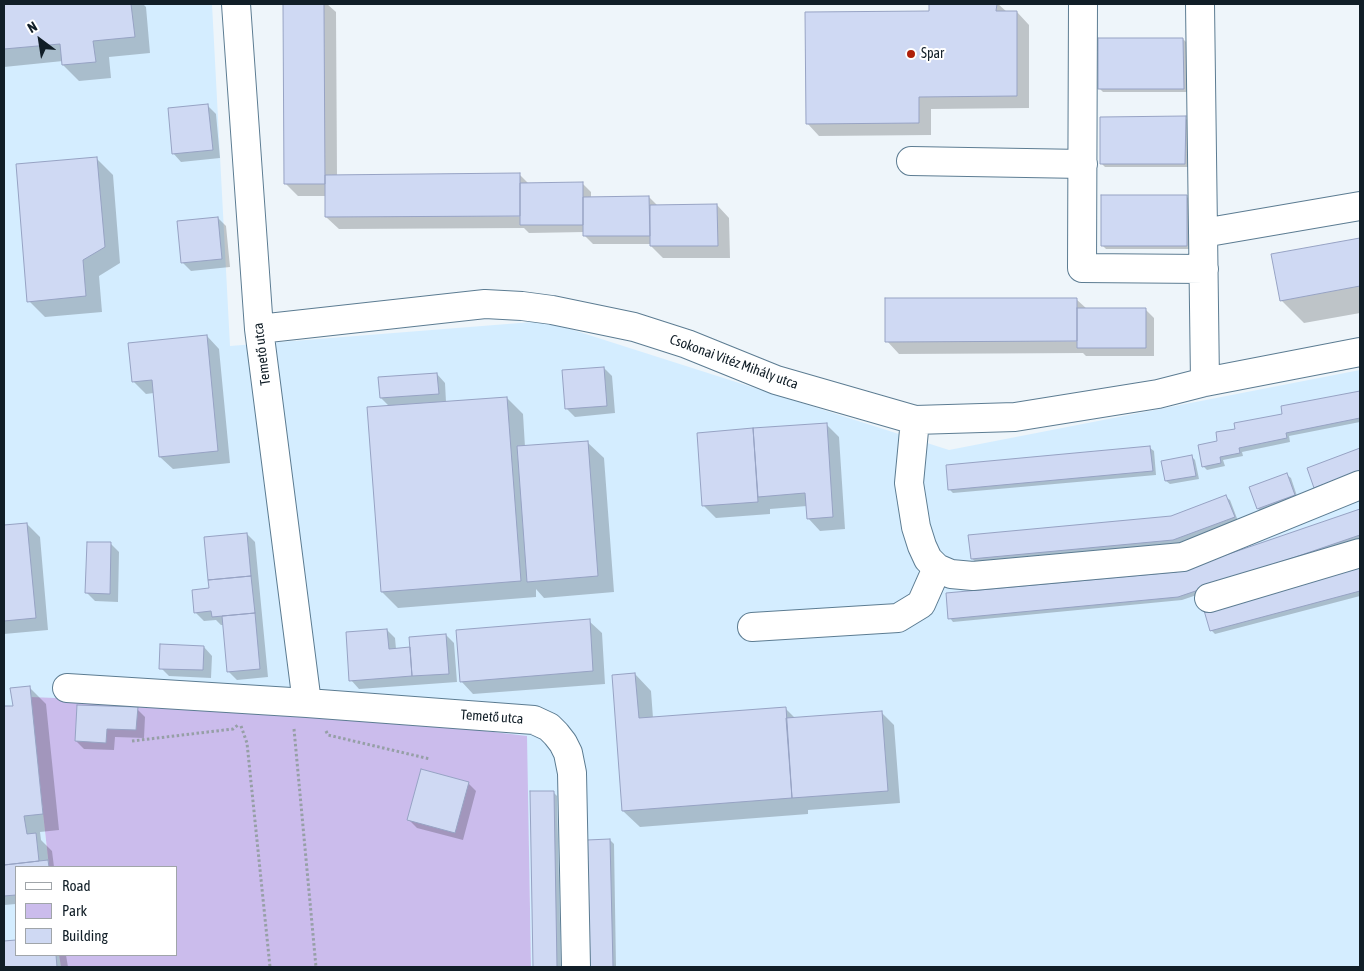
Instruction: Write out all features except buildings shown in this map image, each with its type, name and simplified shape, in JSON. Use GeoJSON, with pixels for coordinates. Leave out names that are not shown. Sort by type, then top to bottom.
{"type":"FeatureCollection","features":[{"type":"Feature","properties":{"kind":"street","name":"Temető utca"},"geometry":{"type":"LineString","coordinates":[[236,4],[259,329],[300,712]]}},
{"type":"Feature","properties":{"kind":"street"},"geometry":{"type":"LineString","coordinates":[[1083,4],[1082,268],[1204,269]]}},
{"type":"Feature","properties":{"kind":"street"},"geometry":{"type":"LineString","coordinates":[[1200,4],[1205,382]]}},
{"type":"Feature","properties":{"kind":"street"},"geometry":{"type":"LineString","coordinates":[[911,161],[1083,164]]}},
{"type":"Feature","properties":{"kind":"street"},"geometry":{"type":"LineString","coordinates":[[1203,233],[1360,206]]}},
{"type":"Feature","properties":{"kind":"street","name":"Csokonai Vitéz Mihály utca"},"geometry":{"type":"LineString","coordinates":[[259,329],[485,304],[552,310],[634,327],[687,344],[776,380],[915,420],[1015,417],[1158,394],[1205,382],[1360,352]]}},
{"type":"Feature","properties":{"kind":"street"},"geometry":{"type":"LineString","coordinates":[[915,420],[909,483],[916,527],[928,559],[937,568],[951,574],[973,576],[1183,557],[1360,485]]}},
{"type":"Feature","properties":{"kind":"street"},"geometry":{"type":"LineString","coordinates":[[1209,598],[1360,553]]}},
{"type":"Feature","properties":{"kind":"street"},"geometry":{"type":"LineString","coordinates":[[752,627],[898,618],[921,604],[937,568]]}},
{"type":"Feature","properties":{"kind":"street","name":"Temető utca"},"geometry":{"type":"LineString","coordinates":[[68,688],[300,712],[534,720],[549,727],[564,743],[572,773],[576,967]]}},
{"type":"Feature","properties":{"kind":"path"},"geometry":{"type":"LineString","coordinates":[[300,712],[316,967]]}},
{"type":"Feature","properties":{"kind":"path"},"geometry":{"type":"LineString","coordinates":[[132,741],[233,729],[240,723],[247,743],[270,967]]}},
{"type":"Feature","properties":{"kind":"path"},"geometry":{"type":"LineString","coordinates":[[325,729],[328,735],[430,760]]}},
{"type":"Feature","properties":{"kind":"shaded area"},"geometry":{"type":"Polygon","coordinates":[[[4,4],[212,4],[230,346],[545,321],[949,450],[1360,370],[1360,967],[531,967],[526,736],[30,698],[49,866],[15,866],[15,956],[59,956],[61,967],[4,967],[4,4]]]}},
{"type":"Feature","properties":{"kind":"green space"},"geometry":{"type":"Polygon","coordinates":[[[30,697],[285,707],[527,736],[531,967],[61,967],[59,956],[178,956],[178,866],[49,866],[30,697]]]}},
{"type":"Feature","properties":{"kind":"place","name":"Spar"},"geometry":{"type":"Point","coordinates":[911,54]}}]}
